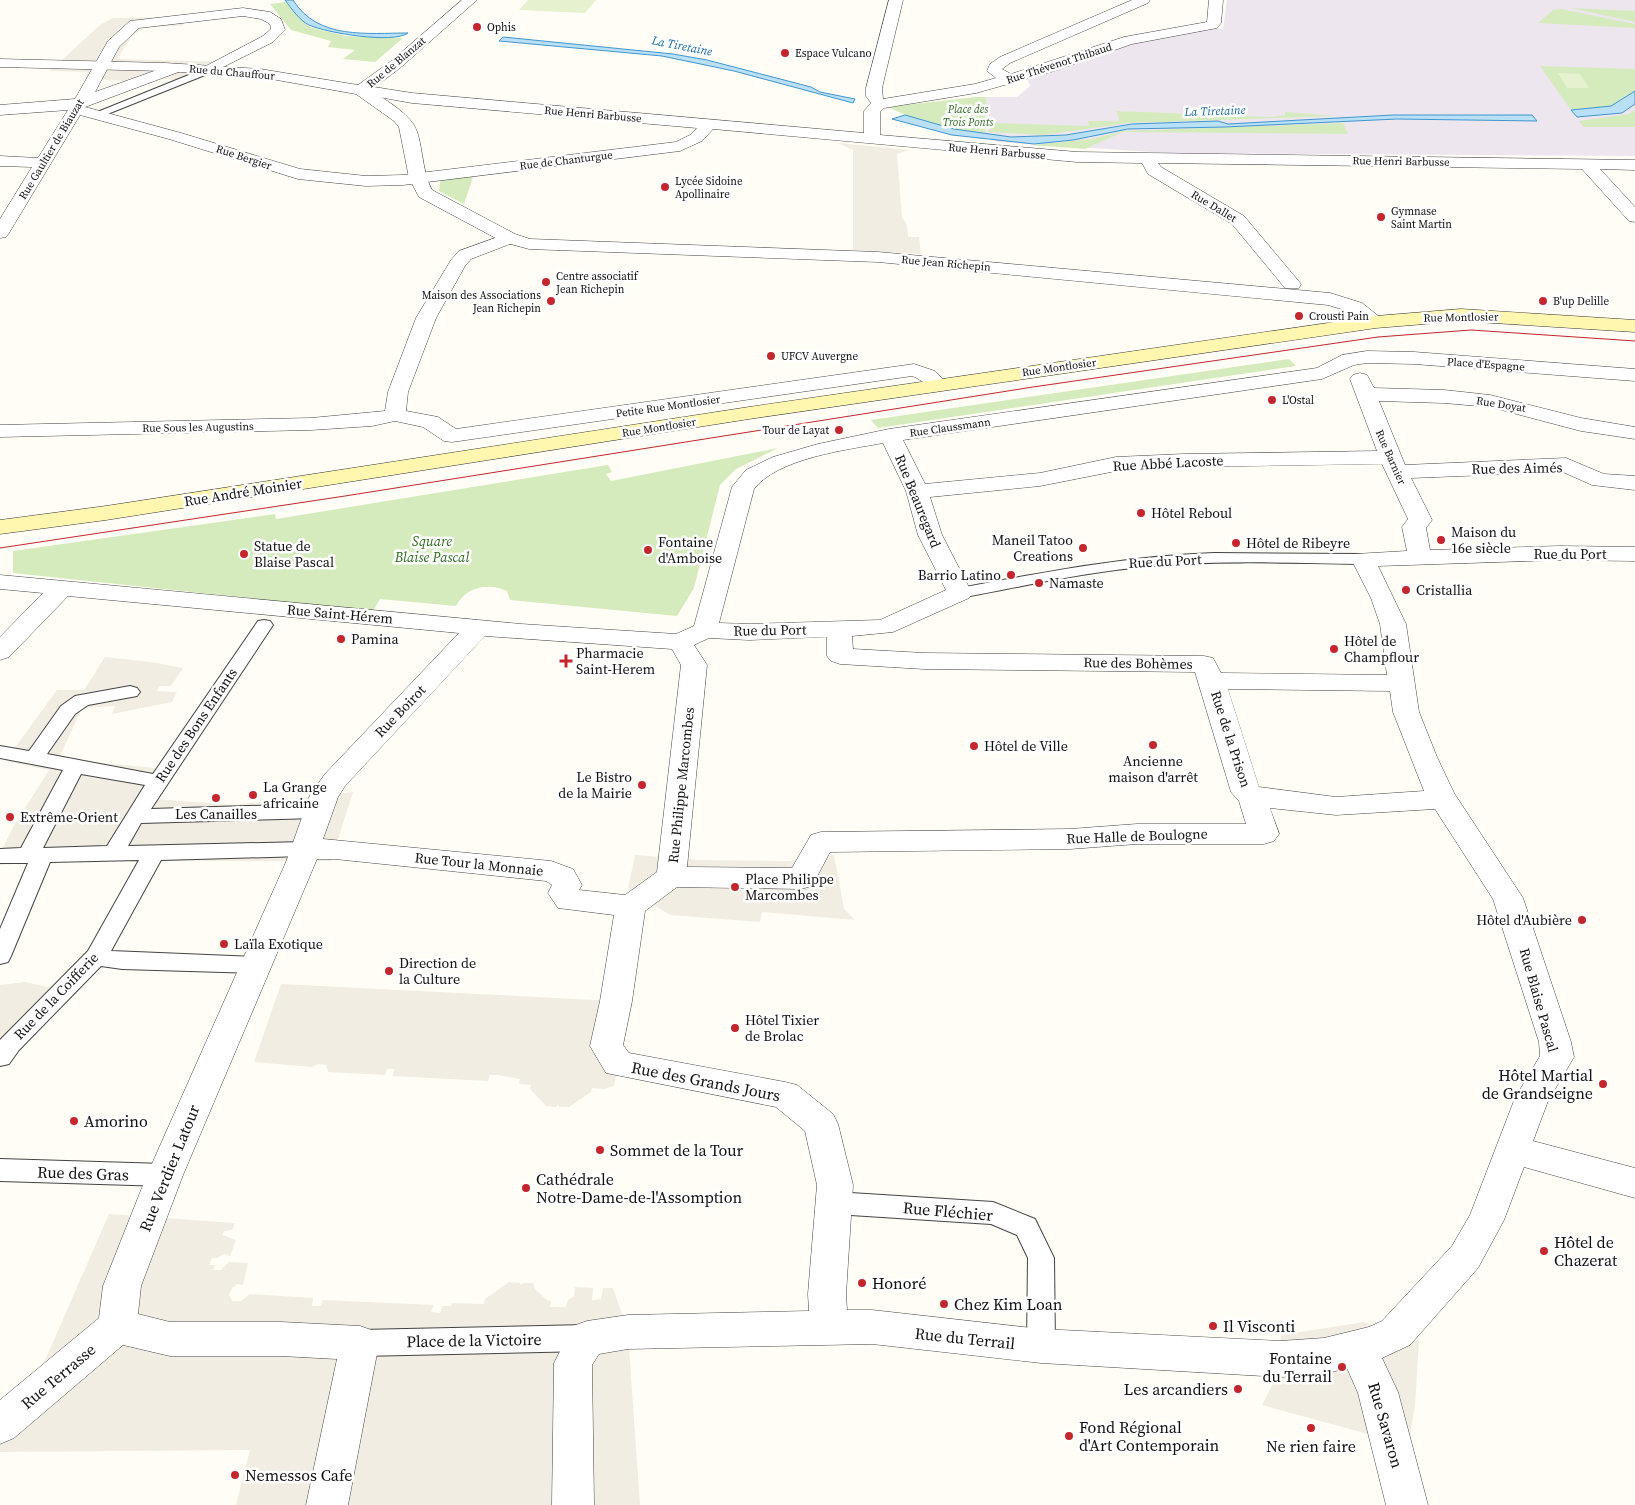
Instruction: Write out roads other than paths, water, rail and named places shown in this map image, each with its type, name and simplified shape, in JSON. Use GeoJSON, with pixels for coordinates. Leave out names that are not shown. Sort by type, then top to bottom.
{"type":"FeatureCollection","features":[{"type":"Feature","properties":{"kind":"main road","name":"Rue Montlosier"},"geometry":{"type":"LineString","coordinates":[[486,454],[939,384],[1376,322],[1461,315],[1635,326]]}},
{"type":"Feature","properties":{"kind":"main road","name":"Rue André Moinier"},"geometry":{"type":"LineString","coordinates":[[0,527],[106,514],[486,454]]}},
{"type":"Feature","properties":{"kind":"street","name":"Rue de Blanzat"},"geometry":{"type":"LineString","coordinates":[[417,178],[407,127],[400,118],[361,90],[395,65],[470,0]]}},
{"type":"Feature","properties":{"kind":"street"},"geometry":{"type":"LineString","coordinates":[[872,140],[872,112],[879,104],[874,96],[874,88],[896,0]]}},
{"type":"Feature","properties":{"kind":"street"},"geometry":{"type":"LineString","coordinates":[[1011,78],[994,71],[995,67],[1005,60],[1143,0]]}},
{"type":"Feature","properties":{"kind":"street","name":"Rue Thévenot Thibaud"},"geometry":{"type":"LineString","coordinates":[[879,104],[940,95],[1011,78],[1129,40],[1212,25],[1214,23],[1216,0]]}},
{"type":"Feature","properties":{"kind":"street","name":"Rue Gaultier de Biauzat"},"geometry":{"type":"LineString","coordinates":[[0,233],[101,65],[126,30],[135,24],[243,12],[265,15],[276,22],[278,30],[268,39],[210,69]]}},
{"type":"Feature","properties":{"kind":"street"},"geometry":{"type":"LineString","coordinates":[[0,63],[176,68]]}},
{"type":"Feature","properties":{"kind":"street","name":"Rue du Chauffour"},"geometry":{"type":"LineString","coordinates":[[77,106],[176,68],[260,73],[361,90]]}},
{"type":"Feature","properties":{"kind":"street"},"geometry":{"type":"LineString","coordinates":[[96,115],[210,69]]}},
{"type":"Feature","properties":{"kind":"street","name":"Rue Henri Barbusse"},"geometry":{"type":"LineString","coordinates":[[361,90],[412,98],[1028,154],[1148,159],[1635,164]]}},
{"type":"Feature","properties":{"kind":"street"},"geometry":{"type":"LineString","coordinates":[[0,110],[77,106]]}},
{"type":"Feature","properties":{"kind":"street","name":"Rue Bergier"},"geometry":{"type":"LineString","coordinates":[[77,106],[96,115],[175,136],[298,174],[366,181],[417,178]]}},
{"type":"Feature","properties":{"kind":"street","name":"Rue de Chanturgue"},"geometry":{"type":"LineString","coordinates":[[417,178],[680,146],[696,138],[708,125]]}},
{"type":"Feature","properties":{"kind":"street","name":"Rue Dallet"},"geometry":{"type":"LineString","coordinates":[[1148,159],[1154,170],[1238,220],[1292,284]]}},
{"type":"Feature","properties":{"kind":"street"},"geometry":{"type":"LineString","coordinates":[[0,161],[42,163]]}},
{"type":"Feature","properties":{"kind":"street"},"geometry":{"type":"LineString","coordinates":[[1586,164],[1635,217]]}},
{"type":"Feature","properties":{"kind":"street"},"geometry":{"type":"LineString","coordinates":[[417,178],[425,193],[431,197],[509,238]]}},
{"type":"Feature","properties":{"kind":"street"},"geometry":{"type":"LineString","coordinates":[[395,415],[398,392],[426,318],[457,264],[465,255],[509,238]]}},
{"type":"Feature","properties":{"kind":"street","name":"Rue Jean Richepin"},"geometry":{"type":"LineString","coordinates":[[509,238],[552,246],[878,257],[1238,290],[1346,303],[1376,322]]}},
{"type":"Feature","properties":{"kind":"street","name":"Place d'Espagne"},"geometry":{"type":"LineString","coordinates":[[1338,364],[1349,359],[1367,357],[1414,358],[1635,375]]}},
{"type":"Feature","properties":{"kind":"street","name":"Rue Barnier"},"geometry":{"type":"LineString","coordinates":[[1338,364],[1359,376],[1394,464],[1420,520],[1414,527],[1420,559]]}},
{"type":"Feature","properties":{"kind":"street","name":"Rue Claussmann"},"geometry":{"type":"LineString","coordinates":[[705,630],[744,487],[753,475],[775,464],[852,443],[889,436],[1322,372],[1338,364]]}},
{"type":"Feature","properties":{"kind":"street","name":"Petite Rue Montlosier"},"geometry":{"type":"LineString","coordinates":[[395,415],[430,422],[452,436],[914,370],[928,375],[939,384]]}},
{"type":"Feature","properties":{"kind":"street","name":"Rue Doyat"},"geometry":{"type":"LineString","coordinates":[[1365,394],[1445,396],[1491,401],[1538,410],[1549,416],[1590,426],[1635,433]]}},
{"type":"Feature","properties":{"kind":"street","name":"Rue Sous les Augustins"},"geometry":{"type":"LineString","coordinates":[[0,431],[311,424],[372,420],[395,415]]}},
{"type":"Feature","properties":{"kind":"street","name":"Rue Beauregard"},"geometry":{"type":"LineString","coordinates":[[889,436],[899,451],[917,491],[930,535],[960,593]]}},
{"type":"Feature","properties":{"kind":"street","name":"Rue Abbé Lacoste"},"geometry":{"type":"LineString","coordinates":[[917,491],[1058,477],[1114,464],[1230,459],[1315,460],[1394,464]]}},
{"type":"Feature","properties":{"kind":"street","name":"Rue des Aimés"},"geometry":{"type":"LineString","coordinates":[[1394,464],[1566,465],[1600,480],[1633,486]]}},
{"type":"Feature","properties":{"kind":"street","name":"Rue du Port"},"geometry":{"type":"LineString","coordinates":[[705,630],[749,632],[884,627],[960,593],[1044,575],[1125,563],[1228,558],[1420,559],[1560,553],[1635,554]]}},
{"type":"Feature","properties":{"kind":"street","name":"Rue Blaise Pascal"},"geometry":{"type":"LineString","coordinates":[[1302,1357],[1324,1356],[1357,1348],[1376,1343],[1396,1333],[1448,1279],[1466,1256],[1486,1220],[1514,1150],[1532,1098],[1557,1057],[1554,1042],[1508,898],[1443,799],[1406,712],[1393,624],[1383,598],[1363,559]]}},
{"type":"Feature","properties":{"kind":"street","name":"Rue Saint-Hérem"},"geometry":{"type":"LineString","coordinates":[[0,582],[419,620],[478,628],[680,642]]}},
{"type":"Feature","properties":{"kind":"street"},"geometry":{"type":"LineString","coordinates":[[0,652],[61,589]]}},
{"type":"Feature","properties":{"kind":"street","name":"Rue des Bons Enfants"},"geometry":{"type":"LineString","coordinates":[[118,854],[161,775],[264,625]]}},
{"type":"Feature","properties":{"kind":"street","name":"Rue Boirot"},"geometry":{"type":"LineString","coordinates":[[320,803],[335,780],[478,628]]}},
{"type":"Feature","properties":{"kind":"street","name":"Rue des Bohèmes"},"geometry":{"type":"LineString","coordinates":[[839,629],[840,656],[924,661],[1204,664],[1212,681]]}},
{"type":"Feature","properties":{"kind":"street"},"geometry":{"type":"LineString","coordinates":[[680,642],[705,630]]}},
{"type":"Feature","properties":{"kind":"street","name":"Rue Philippe Marcombes"},"geometry":{"type":"LineString","coordinates":[[631,906],[671,877],[694,665],[680,642]]}},
{"type":"Feature","properties":{"kind":"street"},"geometry":{"type":"LineString","coordinates":[[1212,681],[1401,683]]}},
{"type":"Feature","properties":{"kind":"street","name":"Rue de la Prison"},"geometry":{"type":"LineString","coordinates":[[1212,681],[1245,792],[1252,796]]}},
{"type":"Feature","properties":{"kind":"street"},"geometry":{"type":"LineString","coordinates":[[34,758],[68,710],[82,700],[130,692]]}},
{"type":"Feature","properties":{"kind":"street"},"geometry":{"type":"LineString","coordinates":[[0,752],[75,766],[161,775]]}},
{"type":"Feature","properties":{"kind":"street"},"geometry":{"type":"LineString","coordinates":[[35,855],[75,766]]}},
{"type":"Feature","properties":{"kind":"street"},"geometry":{"type":"LineString","coordinates":[[1252,796],[1336,806],[1443,799]]}},
{"type":"Feature","properties":{"kind":"street","name":"Rue Halle de Boulogne"},"geometry":{"type":"LineString","coordinates":[[671,877],[801,879],[821,842],[1070,839],[1137,834],[1264,834],[1252,796]]}},
{"type":"Feature","properties":{"kind":"street"},"geometry":{"type":"LineString","coordinates":[[140,816],[320,803]]}},
{"type":"Feature","properties":{"kind":"street","name":"Rue Verdier Latour"},"geometry":{"type":"LineString","coordinates":[[117,1326],[122,1286],[165,1175],[303,856],[320,803]]}},
{"type":"Feature","properties":{"kind":"street","name":"Rue Tour la Monnaie"},"geometry":{"type":"LineString","coordinates":[[303,856],[335,849],[551,871],[562,876],[567,885],[563,893],[569,900],[631,906]]}},
{"type":"Feature","properties":{"kind":"street"},"geometry":{"type":"LineString","coordinates":[[0,856],[118,854],[303,856]]}},
{"type":"Feature","properties":{"kind":"street","name":"Rue de la Coifferie"},"geometry":{"type":"LineString","coordinates":[[0,1057],[11,1043],[96,957],[152,854]]}},
{"type":"Feature","properties":{"kind":"street"},"geometry":{"type":"LineString","coordinates":[[0,956],[40,862],[35,855]]}},
{"type":"Feature","properties":{"kind":"street","name":"Rue des Grands Jours"},"geometry":{"type":"LineString","coordinates":[[631,906],[616,1001],[606,1046],[618,1064],[785,1095],[821,1124],[835,1185],[827,1294],[829,1326]]}},
{"type":"Feature","properties":{"kind":"street"},"geometry":{"type":"LineString","coordinates":[[96,957],[122,961],[257,965]]}},
{"type":"Feature","properties":{"kind":"street"},"geometry":{"type":"LineString","coordinates":[[1514,1150],[1635,1183]]}},
{"type":"Feature","properties":{"kind":"street","name":"Rue des Gras"},"geometry":{"type":"LineString","coordinates":[[0,1170],[165,1175]]}},
{"type":"Feature","properties":{"kind":"street","name":"Rue Fléchier"},"geometry":{"type":"LineString","coordinates":[[835,1203],[993,1213],[1026,1227],[1041,1258],[1041,1346]]}},
{"type":"Feature","properties":{"kind":"street","name":"Place de la Victoire"},"geometry":{"type":"LineString","coordinates":[[117,1326],[170,1339],[281,1339],[360,1343],[587,1338],[628,1332]]}},
{"type":"Feature","properties":{"kind":"street","name":"Rue Terrasse"},"geometry":{"type":"LineString","coordinates":[[0,1425],[117,1326]]}},
{"type":"Feature","properties":{"kind":"street","name":"Rue du Terrail"},"geometry":{"type":"LineString","coordinates":[[628,1332],[829,1326],[872,1327],[1041,1346],[1280,1359],[1302,1357]]}},
{"type":"Feature","properties":{"kind":"street"},"geometry":{"type":"LineString","coordinates":[[572,1505],[573,1363],[587,1338]]}},
{"type":"Feature","properties":{"kind":"street"},"geometry":{"type":"LineString","coordinates":[[328,1505],[360,1343]]}},
{"type":"Feature","properties":{"kind":"street","name":"Rue Savaron"},"geometry":{"type":"LineString","coordinates":[[1357,1348],[1378,1392],[1407,1505]]}},
{"type":"Feature","properties":{"kind":"water"},"geometry":{"type":"Polygon","coordinates":[[[285,0],[293,0],[303,13],[316,22],[344,32],[408,33],[389,38],[344,34],[318,28],[302,21],[285,0]]]}},
{"type":"Feature","properties":{"kind":"water"},"geometry":{"type":"Polygon","coordinates":[[[503,37],[673,54],[707,60],[811,87],[820,92],[855,99],[853,103],[734,71],[662,56],[499,41],[503,37]]]}},
{"type":"Feature","properties":{"kind":"water"},"geometry":{"type":"Polygon","coordinates":[[[1635,91],[1635,104],[1622,113],[1577,117],[1571,110],[1611,106],[1635,91]]]}},
{"type":"Feature","properties":{"kind":"water"},"geometry":{"type":"Polygon","coordinates":[[[905,115],[954,129],[1011,137],[1066,135],[1132,124],[1218,121],[1228,124],[1393,115],[1532,115],[1537,121],[1397,119],[1225,127],[1128,129],[1073,140],[1034,144],[952,135],[892,119],[905,115]]]}},
{"type":"Feature","properties":{"kind":"tram line"},"geometry":{"type":"LineString","coordinates":[[0,548],[345,496],[1033,387],[1378,337],[1471,330],[1635,341]]}},
{"type":"Feature","properties":{"kind":"place","name":"Ophis"},"geometry":{"type":"Point","coordinates":[477,27]}},
{"type":"Feature","properties":{"kind":"place","name":"Espace Vulcano"},"geometry":{"type":"Point","coordinates":[785,53]}},
{"type":"Feature","properties":{"kind":"place","name":"Lycée Sidoine Apollinaire"},"geometry":{"type":"Point","coordinates":[665,187]}},
{"type":"Feature","properties":{"kind":"place","name":"Gymnase Saint Martin"},"geometry":{"type":"Point","coordinates":[1381,217]}},
{"type":"Feature","properties":{"kind":"place","name":"Centre associatif Jean Richepin"},"geometry":{"type":"Point","coordinates":[546,282]}},
{"type":"Feature","properties":{"kind":"place","name":"Maison des Associations Jean Richepin"},"geometry":{"type":"Point","coordinates":[551,301]}},
{"type":"Feature","properties":{"kind":"place","name":"B'up Delille"},"geometry":{"type":"Point","coordinates":[1543,301]}},
{"type":"Feature","properties":{"kind":"place","name":"Crousti Pain"},"geometry":{"type":"Point","coordinates":[1299,316]}},
{"type":"Feature","properties":{"kind":"place","name":"UFCV Auvergne"},"geometry":{"type":"Point","coordinates":[771,356]}},
{"type":"Feature","properties":{"kind":"place","name":"L'Ostal"},"geometry":{"type":"Point","coordinates":[1272,400]}},
{"type":"Feature","properties":{"kind":"place","name":"Tour de Layat"},"geometry":{"type":"Point","coordinates":[839,430]}},
{"type":"Feature","properties":{"kind":"place","name":"Hôtel Reboul"},"geometry":{"type":"Point","coordinates":[1141,513]}},
{"type":"Feature","properties":{"kind":"place","name":"Maison du 16e siècle"},"geometry":{"type":"Point","coordinates":[1441,540]}},
{"type":"Feature","properties":{"kind":"place","name":"Hôtel de Ribeyre"},"geometry":{"type":"Point","coordinates":[1236,543]}},
{"type":"Feature","properties":{"kind":"place","name":"Maneil Tatoo Creations"},"geometry":{"type":"Point","coordinates":[1083,548]}},
{"type":"Feature","properties":{"kind":"place","name":"Fontaine d'Amboise"},"geometry":{"type":"Point","coordinates":[648,550]}},
{"type":"Feature","properties":{"kind":"place","name":"Statue de Blaise Pascal"},"geometry":{"type":"Point","coordinates":[244,554]}},
{"type":"Feature","properties":{"kind":"place","name":"Barrio Latino"},"geometry":{"type":"Point","coordinates":[1011,575]}},
{"type":"Feature","properties":{"kind":"place","name":"Namaste"},"geometry":{"type":"Point","coordinates":[1039,583]}},
{"type":"Feature","properties":{"kind":"place","name":"Cristallia"},"geometry":{"type":"Point","coordinates":[1406,590]}},
{"type":"Feature","properties":{"kind":"place","name":"Pamina"},"geometry":{"type":"Point","coordinates":[341,639]}},
{"type":"Feature","properties":{"kind":"place","name":"Hôtel de Champflour"},"geometry":{"type":"Point","coordinates":[1334,649]}},
{"type":"Feature","properties":{"kind":"place","name":"Pharmacie Saint-Herem"},"geometry":{"type":"Point","coordinates":[566,661]}},
{"type":"Feature","properties":{"kind":"place","name":"Ancienne maison d'arrêt"},"geometry":{"type":"Point","coordinates":[1153,745]}},
{"type":"Feature","properties":{"kind":"place","name":"Hôtel de Ville"},"geometry":{"type":"Point","coordinates":[974,746]}},
{"type":"Feature","properties":{"kind":"place","name":"Le Bistro de la Mairie"},"geometry":{"type":"Point","coordinates":[642,785]}},
{"type":"Feature","properties":{"kind":"place","name":"La Grange africaine"},"geometry":{"type":"Point","coordinates":[253,795]}},
{"type":"Feature","properties":{"kind":"place","name":"Les Canailles"},"geometry":{"type":"Point","coordinates":[216,798]}},
{"type":"Feature","properties":{"kind":"place","name":"Extrême-Orient"},"geometry":{"type":"Point","coordinates":[10,817]}},
{"type":"Feature","properties":{"kind":"place","name":"Place Philippe Marcombes"},"geometry":{"type":"Point","coordinates":[735,887]}},
{"type":"Feature","properties":{"kind":"place","name":"Hôtel d'Aubière"},"geometry":{"type":"Point","coordinates":[1582,920]}},
{"type":"Feature","properties":{"kind":"place","name":"Laïla Exotique"},"geometry":{"type":"Point","coordinates":[224,944]}},
{"type":"Feature","properties":{"kind":"place","name":"Direction de la Culture"},"geometry":{"type":"Point","coordinates":[389,971]}},
{"type":"Feature","properties":{"kind":"place","name":"Hôtel Tixier de Brolac"},"geometry":{"type":"Point","coordinates":[735,1028]}},
{"type":"Feature","properties":{"kind":"place","name":"Hôtel Martial de Grandseigne"},"geometry":{"type":"Point","coordinates":[1603,1084]}},
{"type":"Feature","properties":{"kind":"place","name":"Amorino"},"geometry":{"type":"Point","coordinates":[74,1121]}},
{"type":"Feature","properties":{"kind":"place","name":"Sommet de la Tour"},"geometry":{"type":"Point","coordinates":[600,1150]}},
{"type":"Feature","properties":{"kind":"place","name":"Cathédrale Notre-Dame-de-l'Assomption"},"geometry":{"type":"Point","coordinates":[526,1188]}},
{"type":"Feature","properties":{"kind":"place","name":"Hôtel de Chazerat"},"geometry":{"type":"Point","coordinates":[1544,1251]}},
{"type":"Feature","properties":{"kind":"place","name":"Honoré"},"geometry":{"type":"Point","coordinates":[862,1283]}},
{"type":"Feature","properties":{"kind":"place","name":"Chez Kim Loan"},"geometry":{"type":"Point","coordinates":[944,1304]}},
{"type":"Feature","properties":{"kind":"place","name":"Il Visconti"},"geometry":{"type":"Point","coordinates":[1213,1326]}},
{"type":"Feature","properties":{"kind":"place","name":"Fontaine du Terrail"},"geometry":{"type":"Point","coordinates":[1342,1367]}},
{"type":"Feature","properties":{"kind":"place","name":"Les arcandiers"},"geometry":{"type":"Point","coordinates":[1238,1389]}},
{"type":"Feature","properties":{"kind":"place","name":"Ne rien faire"},"geometry":{"type":"Point","coordinates":[1311,1428]}},
{"type":"Feature","properties":{"kind":"place","name":"Fond Régional d'Art Contemporain"},"geometry":{"type":"Point","coordinates":[1069,1436]}},
{"type":"Feature","properties":{"kind":"place","name":"Nemessos Cafe"},"geometry":{"type":"Point","coordinates":[235,1475]}},
{"type":"Feature","properties":{"kind":"water label","name":"La Tiretaine"},"geometry":{"type":"Point","coordinates":[682,46]}},
{"type":"Feature","properties":{"kind":"water label","name":"La Tiretaine"},"geometry":{"type":"Point","coordinates":[1215,111]}},
{"type":"Feature","properties":{"kind":"park label","name":"Place des Trois Ponts"},"geometry":{"type":"Point","coordinates":[968,115]}},
{"type":"Feature","properties":{"kind":"park label","name":"Square Blaise Pascal"},"geometry":{"type":"Point","coordinates":[432,550]}}]}
